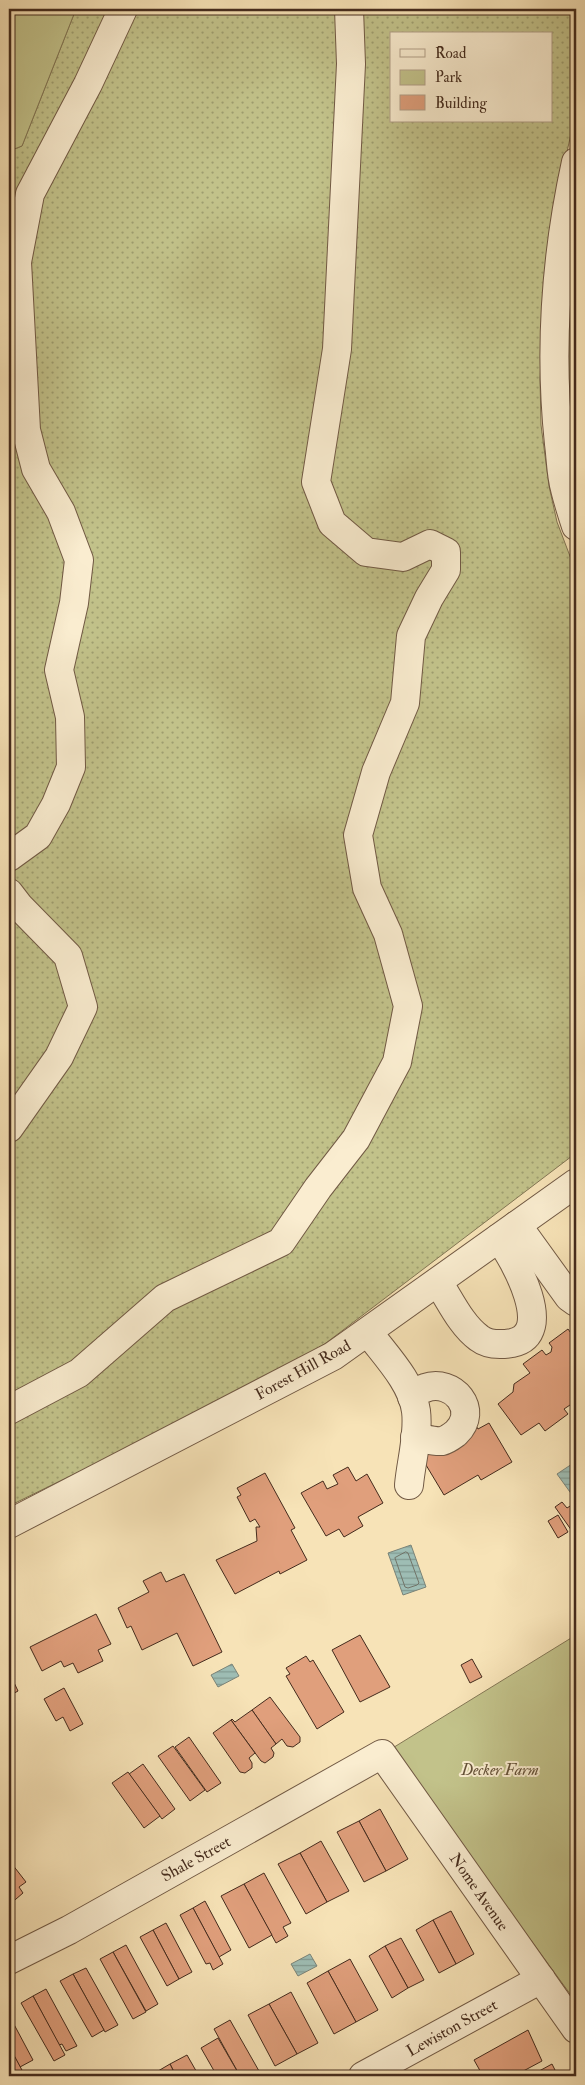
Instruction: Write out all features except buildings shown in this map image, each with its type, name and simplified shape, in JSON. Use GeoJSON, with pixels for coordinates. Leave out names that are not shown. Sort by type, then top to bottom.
{"type":"FeatureCollection","features":[{"type":"Feature","properties":{"kind":"street"},"geometry":{"type":"LineString","coordinates":[[9,857],[38,836],[56,804],[71,767],[70,717],[59,670],[74,603],[80,560],[62,512],[36,469],[26,430],[17,262],[30,194],[88,84],[123,9]]}},
{"type":"Feature","properties":{"kind":"street"},"geometry":{"type":"LineString","coordinates":[[9,1410],[79,1374],[165,1298],[281,1242],[318,1188],[356,1139],[398,1062],[408,1006],[388,934],[367,888],[358,834],[376,772],[405,703],[411,636],[429,598],[446,570],[446,552],[430,544],[402,557],[366,552],[332,523],[316,482],[337,349],[351,64],[349,9]]}},
{"type":"Feature","properties":{"kind":"street"},"geometry":{"type":"LineString","coordinates":[[576,162],[565,222],[558,284],[555,349],[557,420],[564,488],[576,526]]}},
{"type":"Feature","properties":{"kind":"street"},"geometry":{"type":"LineString","coordinates":[[9,893],[19,906],[68,956],[83,1007],[60,1057],[9,1128]]}},
{"type":"Feature","properties":{"kind":"street","name":"Forest Hill Road"},"geometry":{"type":"LineString","coordinates":[[9,1524],[333,1356],[576,1183]]}},
{"type":"Feature","properties":{"kind":"street"},"geometry":{"type":"LineString","coordinates":[[438,1282],[464,1322],[480,1339],[491,1344],[503,1344],[522,1340],[531,1328],[531,1316],[528,1296],[522,1275],[513,1257],[508,1232]]}},
{"type":"Feature","properties":{"kind":"street"},"geometry":{"type":"LineString","coordinates":[[508,1232],[570,1298],[576,1302]]}},
{"type":"Feature","properties":{"kind":"street"},"geometry":{"type":"LineString","coordinates":[[368,1332],[394,1366],[412,1397],[416,1412],[415,1437],[408,1485]]}},
{"type":"Feature","properties":{"kind":"street"},"geometry":{"type":"LineString","coordinates":[[412,1397],[423,1388],[437,1386],[455,1392],[464,1403],[465,1418],[460,1428],[452,1436],[442,1441],[415,1437]]}},
{"type":"Feature","properties":{"kind":"street","name":"Shale Street"},"geometry":{"type":"LineString","coordinates":[[9,1960],[69,1930],[382,1754]]}},
{"type":"Feature","properties":{"kind":"street","name":"Nome Avenue"},"geometry":{"type":"LineString","coordinates":[[382,1754],[576,2029]]}},
{"type":"Feature","properties":{"kind":"street","name":"Lewiston Street"},"geometry":{"type":"LineString","coordinates":[[363,2076],[541,1979]]}},
{"type":"Feature","properties":{"kind":"green space"},"geometry":{"type":"Polygon","coordinates":[[[9,9],[76,9],[22,146],[9,151],[9,9]]]}},
{"type":"Feature","properties":{"kind":"green space"},"geometry":{"type":"Polygon","coordinates":[[[76,9],[576,9],[576,111],[561,179],[542,343],[540,379],[541,425],[549,486],[557,522],[576,572],[576,1153],[326,1343],[256,1385],[9,1506],[9,151],[22,146],[76,9]]]}},
{"type":"Feature","properties":{"kind":"green space"},"geometry":{"type":"Polygon","coordinates":[[[576,242],[576,494],[565,351],[571,276],[576,242]]]}},
{"type":"Feature","properties":{"kind":"green space","name":"Decker Farm"},"geometry":{"type":"Polygon","coordinates":[[[576,1635],[576,2002],[391,1749],[576,1635]]]}},
{"type":"Feature","properties":{"kind":"water"},"geometry":{"type":"Polygon","coordinates":[[[572,1464],[576,1470],[575,1499],[557,1474],[572,1464]]]}},
{"type":"Feature","properties":{"kind":"water"},"geometry":{"type":"Polygon","coordinates":[[[411,1545],[426,1587],[403,1595],[388,1553],[411,1545]]]}},
{"type":"Feature","properties":{"kind":"water"},"geometry":{"type":"Polygon","coordinates":[[[232,1664],[239,1676],[218,1687],[211,1675],[232,1664]]]}},
{"type":"Feature","properties":{"kind":"water"},"geometry":{"type":"Polygon","coordinates":[[[310,1954],[317,1966],[298,1976],[291,1964],[310,1954]]]}}]}
